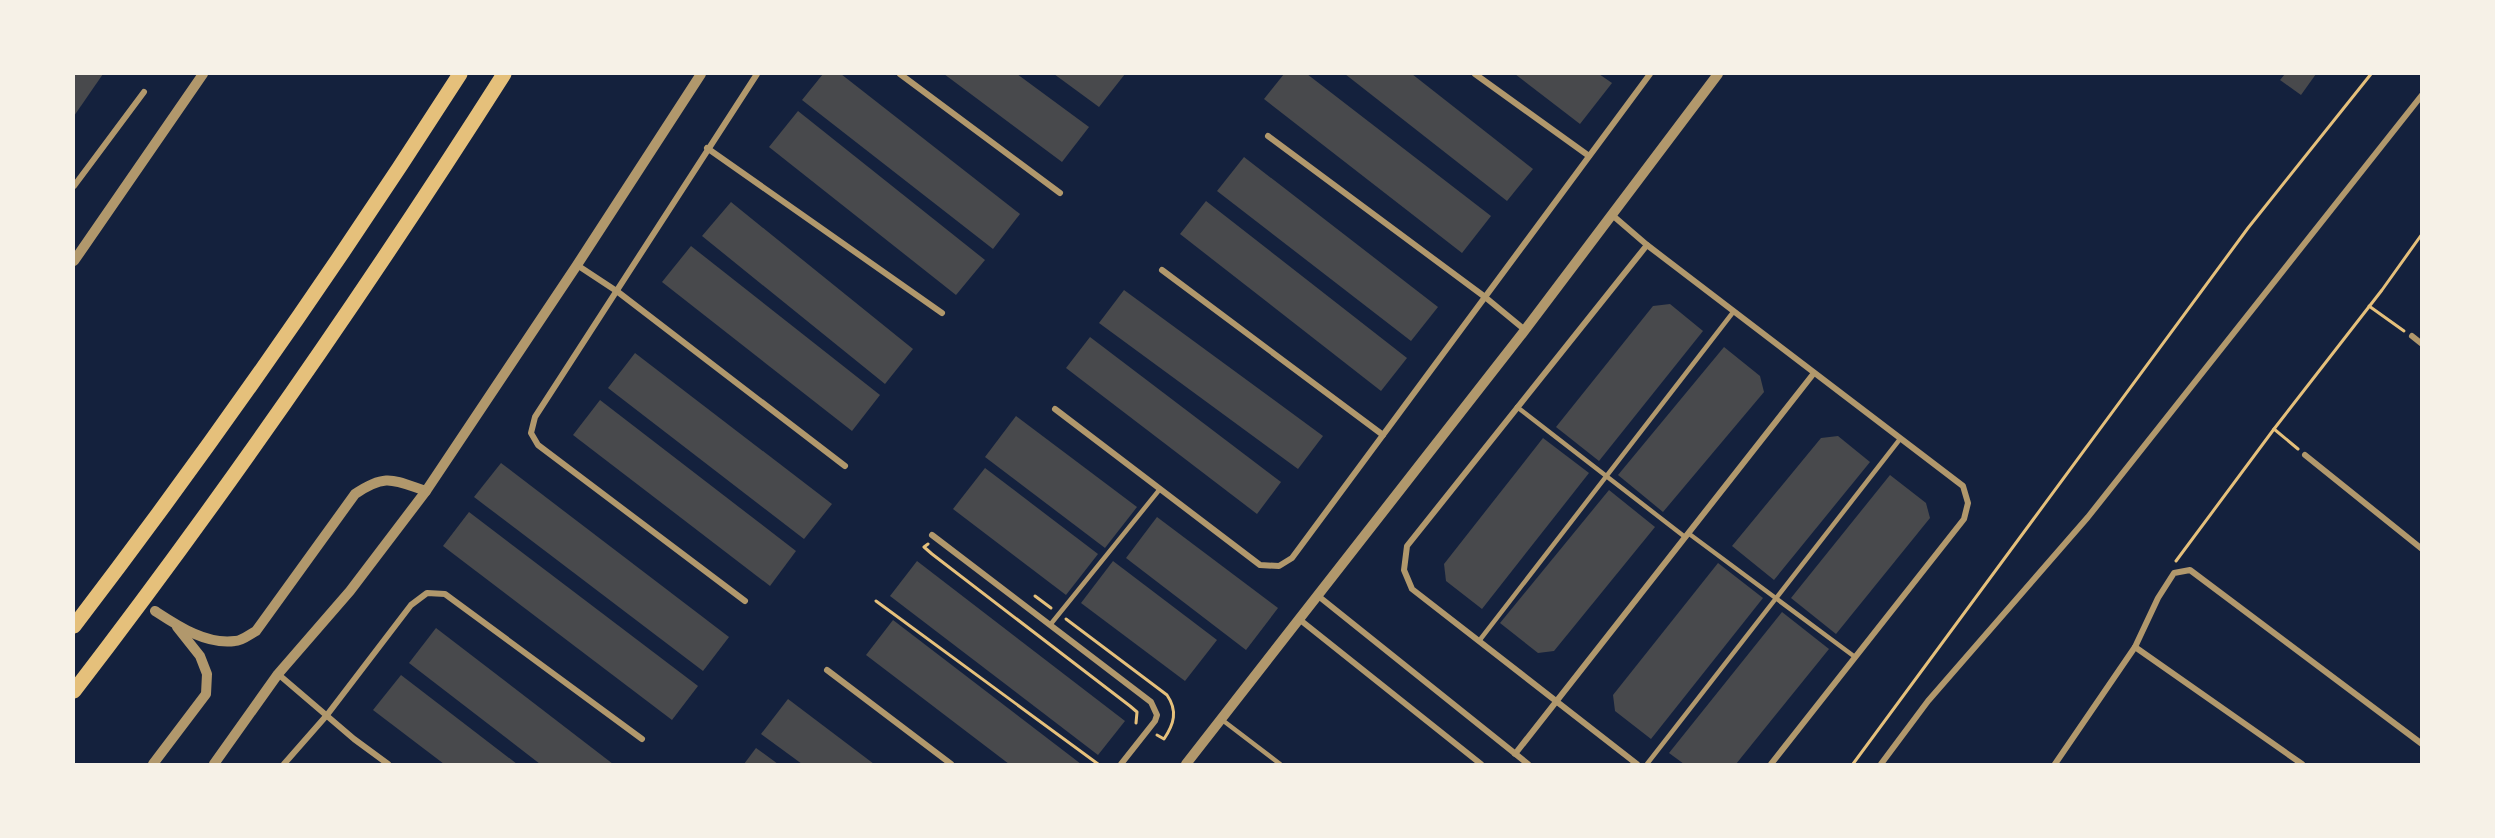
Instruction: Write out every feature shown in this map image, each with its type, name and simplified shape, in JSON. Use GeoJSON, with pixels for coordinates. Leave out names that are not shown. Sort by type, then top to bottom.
{"type":"FeatureCollection","features":[{"type":"Feature","properties":{"kind":"highway"},"geometry":{"type":"LineString","coordinates":[[74,624],[123,561],[292,327],[460,74]]}},
{"type":"Feature","properties":{"kind":"highway"},"geometry":{"type":"LineString","coordinates":[[74,697],[272,423],[426,196],[504,74]]}},
{"type":"Feature","properties":{"kind":"highway"},"geometry":{"type":"LineString","coordinates":[[74,691],[154,587]]}},
{"type":"Feature","properties":{"kind":"street"},"geometry":{"type":"LineString","coordinates":[[74,261],[203,74]]}},
{"type":"Feature","properties":{"kind":"street"},"geometry":{"type":"LineString","coordinates":[[214,765],[278,674],[350,591],[426,490],[577,265],[701,74]]}},
{"type":"Feature","properties":{"kind":"street"},"geometry":{"type":"LineString","coordinates":[[745,601],[538,445],[531,432],[536,417],[757,74]]}},
{"type":"Feature","properties":{"kind":"street"},"geometry":{"type":"LineString","coordinates":[[900,74],[1060,192]]}},
{"type":"Feature","properties":{"kind":"street"},"geometry":{"type":"LineString","coordinates":[[1475,74],[1589,156]]}},
{"type":"Feature","properties":{"kind":"street"},"geometry":{"type":"LineString","coordinates":[[1055,409],[1260,565],[1279,566],[1292,558],[1650,74]]}},
{"type":"Feature","properties":{"kind":"street"},"geometry":{"type":"LineString","coordinates":[[1186,765],[1525,330],[1718,74]]}},
{"type":"Feature","properties":{"kind":"street"},"geometry":{"type":"LineString","coordinates":[[74,184],[144,92]]}},
{"type":"Feature","properties":{"kind":"street"},"geometry":{"type":"LineString","coordinates":[[1881,765],[1928,701],[2088,517],[2421,95]]}},
{"type":"Feature","properties":{"kind":"street"},"geometry":{"type":"LineString","coordinates":[[1268,136],[1485,297],[1525,330]]}},
{"type":"Feature","properties":{"kind":"street"},"geometry":{"type":"LineString","coordinates":[[708,148],[942,313]]}},
{"type":"Feature","properties":{"kind":"street"},"geometry":{"type":"LineString","coordinates":[[1611,214],[1647,245],[1963,486],[1968,504],[1964,519],[1771,765]]}},
{"type":"Feature","properties":{"kind":"street"},"geometry":{"type":"LineString","coordinates":[[1637,765],[1412,589],[1404,570],[1407,546],[1647,245]]}},
{"type":"Feature","properties":{"kind":"street"},"geometry":{"type":"LineString","coordinates":[[577,265],[618,292],[845,466]]}},
{"type":"Feature","properties":{"kind":"street"},"geometry":{"type":"LineString","coordinates":[[1162,270],[1383,435]]}},
{"type":"Feature","properties":{"kind":"street"},"geometry":{"type":"LineString","coordinates":[[2412,336],[2421,344]]}},
{"type":"Feature","properties":{"kind":"street"},"geometry":{"type":"LineString","coordinates":[[1515,754],[1814,373]]}},
{"type":"Feature","properties":{"kind":"street"},"geometry":{"type":"LineString","coordinates":[[2305,454],[2421,549]]}},
{"type":"Feature","properties":{"kind":"street"},"geometry":{"type":"LineString","coordinates":[[155,611],[176,626],[212,641],[237,642],[256,631],[355,494],[375,481],[396,481],[426,490]]}},
{"type":"Feature","properties":{"kind":"street"},"geometry":{"type":"LineString","coordinates":[[934,536],[1146,696],[1155,707],[1157,715],[1155,721],[1121,765]]}},
{"type":"Feature","properties":{"kind":"street"},"geometry":{"type":"LineString","coordinates":[[2055,765],[2134,647],[2158,598],[2174,573],[2190,570],[2421,744]]}},
{"type":"Feature","properties":{"kind":"street"},"geometry":{"type":"LineString","coordinates":[[284,765],[327,715],[411,604],[427,593],[445,594],[642,739]]}},
{"type":"Feature","properties":{"kind":"street"},"geometry":{"type":"LineString","coordinates":[[1317,595],[1528,765]]}},
{"type":"Feature","properties":{"kind":"street"},"geometry":{"type":"LineString","coordinates":[[1299,619],[1481,765]]}},
{"type":"Feature","properties":{"kind":"street"},"geometry":{"type":"LineString","coordinates":[[153,765],[206,694],[207,674],[200,656],[176,626]]}},
{"type":"Feature","properties":{"kind":"street"},"geometry":{"type":"LineString","coordinates":[[2134,647],[2302,765]]}},
{"type":"Feature","properties":{"kind":"street"},"geometry":{"type":"LineString","coordinates":[[827,670],[951,765]]}},
{"type":"Feature","properties":{"kind":"street"},"geometry":{"type":"LineString","coordinates":[[278,674],[388,765]]}},
{"type":"Feature","properties":{"kind":"lane"},"geometry":{"type":"LineString","coordinates":[[1479,641],[1734,312]]}},
{"type":"Feature","properties":{"kind":"lane"},"geometry":{"type":"LineString","coordinates":[[1517,407],[1607,476],[1855,657]]}},
{"type":"Feature","properties":{"kind":"lane"},"geometry":{"type":"LineString","coordinates":[[1647,765],[1900,439]]}},
{"type":"Feature","properties":{"kind":"lane"},"geometry":{"type":"LineString","coordinates":[[1050,624],[1161,489]]}},
{"type":"Feature","properties":{"kind":"lane"},"geometry":{"type":"LineString","coordinates":[[1221,719],[1280,765]]}},
{"type":"Feature","properties":{"kind":"path"},"geometry":{"type":"LineString","coordinates":[[1852,765],[2248,228],[2371,74]]}},
{"type":"Feature","properties":{"kind":"path"},"geometry":{"type":"LineString","coordinates":[[2174,573],[2176,560],[2421,234]]}},
{"type":"Feature","properties":{"kind":"path"},"geometry":{"type":"LineString","coordinates":[[2369,306],[2412,336]]}},
{"type":"Feature","properties":{"kind":"path"},"geometry":{"type":"LineString","coordinates":[[2274,429],[2305,454]]}},
{"type":"Feature","properties":{"kind":"path"},"geometry":{"type":"LineString","coordinates":[[934,536],[924,547],[1137,712],[1134,727]]}},
{"type":"Feature","properties":{"kind":"path"},"geometry":{"type":"LineString","coordinates":[[876,601],[1098,765]]}},
{"type":"Feature","properties":{"kind":"building"},"geometry":{"type":"Polygon","coordinates":[[[74,74],[103,74],[74,116],[74,74]]]}},
{"type":"Feature","properties":{"kind":"building"},"geometry":{"type":"Polygon","coordinates":[[[823,74],[841,74],[1020,214],[993,249],[802,100],[823,74]]]}},
{"type":"Feature","properties":{"kind":"building"},"geometry":{"type":"Polygon","coordinates":[[[944,74],[1017,74],[1089,127],[1062,162],[944,74]]]}},
{"type":"Feature","properties":{"kind":"building"},"geometry":{"type":"Polygon","coordinates":[[[1054,74],[1125,74],[1099,107],[1054,74]]]}},
{"type":"Feature","properties":{"kind":"building"},"geometry":{"type":"Polygon","coordinates":[[[1284,74],[1307,74],[1491,216],[1462,253],[1264,99],[1284,74]]]}},
{"type":"Feature","properties":{"kind":"building"},"geometry":{"type":"Polygon","coordinates":[[[1345,74],[1412,74],[1533,169],[1507,201],[1345,74]]]}},
{"type":"Feature","properties":{"kind":"building"},"geometry":{"type":"Polygon","coordinates":[[[1515,74],[1599,74],[1612,83],[1580,124],[1515,74]]]}},
{"type":"Feature","properties":{"kind":"building"},"geometry":{"type":"Polygon","coordinates":[[[2285,74],[2316,74],[2301,95],[2280,80],[2285,74]]]}},
{"type":"Feature","properties":{"kind":"building"},"geometry":{"type":"Polygon","coordinates":[[[798,111],[985,260],[956,295],[769,147],[798,111]]]}},
{"type":"Feature","properties":{"kind":"building"},"geometry":{"type":"Polygon","coordinates":[[[1244,157],[1438,307],[1411,341],[1217,191],[1244,157]]]}},
{"type":"Feature","properties":{"kind":"building"},"geometry":{"type":"Polygon","coordinates":[[[1206,201],[1407,358],[1381,391],[1180,234],[1206,201]]]}},
{"type":"Feature","properties":{"kind":"building"},"geometry":{"type":"Polygon","coordinates":[[[731,202],[913,349],[885,384],[702,236],[731,202]]]}},
{"type":"Feature","properties":{"kind":"building"},"geometry":{"type":"Polygon","coordinates":[[[691,246],[880,395],[852,431],[662,282],[691,246]]]}},
{"type":"Feature","properties":{"kind":"building"},"geometry":{"type":"Polygon","coordinates":[[[1124,290],[1323,436],[1298,469],[1099,323],[1124,290]]]}},
{"type":"Feature","properties":{"kind":"building"},"geometry":{"type":"Polygon","coordinates":[[[1670,304],[1703,331],[1599,461],[1556,427],[1653,306],[1670,304]]]}},
{"type":"Feature","properties":{"kind":"building"},"geometry":{"type":"Polygon","coordinates":[[[1090,337],[1281,482],[1257,514],[1066,368],[1090,337]]]}},
{"type":"Feature","properties":{"kind":"building"},"geometry":{"type":"Polygon","coordinates":[[[1724,347],[1760,376],[1764,392],[1663,512],[1618,475],[1724,347]]]}},
{"type":"Feature","properties":{"kind":"building"},"geometry":{"type":"Polygon","coordinates":[[[635,353],[832,504],[804,539],[608,388],[635,353]]]}},
{"type":"Feature","properties":{"kind":"building"},"geometry":{"type":"Polygon","coordinates":[[[600,400],[796,551],[770,586],[573,435],[600,400]]]}},
{"type":"Feature","properties":{"kind":"building"},"geometry":{"type":"Polygon","coordinates":[[[1016,416],[1137,507],[1105,548],[985,457],[1016,416]]]}},
{"type":"Feature","properties":{"kind":"building"},"geometry":{"type":"Polygon","coordinates":[[[1838,436],[1870,462],[1774,580],[1732,546],[1821,438],[1838,436]]]}},
{"type":"Feature","properties":{"kind":"building"},"geometry":{"type":"Polygon","coordinates":[[[1543,438],[1589,473],[1482,609],[1446,581],[1444,564],[1543,438]]]}},
{"type":"Feature","properties":{"kind":"building"},"geometry":{"type":"Polygon","coordinates":[[[501,463],[729,637],[703,671],[474,497],[501,463]]]}},
{"type":"Feature","properties":{"kind":"building"},"geometry":{"type":"Polygon","coordinates":[[[985,468],[1098,554],[1066,595],[953,509],[985,468]]]}},
{"type":"Feature","properties":{"kind":"building"},"geometry":{"type":"Polygon","coordinates":[[[1890,475],[1926,503],[1930,518],[1836,634],[1791,598],[1890,475]]]}},
{"type":"Feature","properties":{"kind":"building"},"geometry":{"type":"Polygon","coordinates":[[[1609,490],[1655,527],[1554,651],[1538,653],[1500,623],[1609,490]]]}},
{"type":"Feature","properties":{"kind":"building"},"geometry":{"type":"Polygon","coordinates":[[[469,512],[698,686],[672,720],[443,546],[469,512]]]}},
{"type":"Feature","properties":{"kind":"building"},"geometry":{"type":"Polygon","coordinates":[[[1157,517],[1278,608],[1246,650],[1126,558],[1157,517]]]}},
{"type":"Feature","properties":{"kind":"building"},"geometry":{"type":"Polygon","coordinates":[[[917,561],[1125,721],[1098,755],[890,596],[917,561]]]}},
{"type":"Feature","properties":{"kind":"building"},"geometry":{"type":"Polygon","coordinates":[[[1113,561],[1217,640],[1185,681],[1081,603],[1113,561]]]}},
{"type":"Feature","properties":{"kind":"building"},"geometry":{"type":"Polygon","coordinates":[[[1718,563],[1763,598],[1651,739],[1615,711],[1613,695],[1718,563]]]}},
{"type":"Feature","properties":{"kind":"building"},"geometry":{"type":"Polygon","coordinates":[[[1782,612],[1829,649],[1736,764],[1684,764],[1669,753],[1782,612]]]}},
{"type":"Feature","properties":{"kind":"building"},"geometry":{"type":"Polygon","coordinates":[[[893,620],[1081,764],[1009,764],[866,655],[893,620]]]}},
{"type":"Feature","properties":{"kind":"building"},"geometry":{"type":"Polygon","coordinates":[[[436,628],[613,764],[540,764],[409,663],[436,628]]]}},
{"type":"Feature","properties":{"kind":"building"},"geometry":{"type":"Polygon","coordinates":[[[401,675],[517,764],[444,764],[373,710],[401,675]]]}},
{"type":"Feature","properties":{"kind":"building"},"geometry":{"type":"Polygon","coordinates":[[[788,699],[874,764],[802,764],[761,734],[788,699]]]}},
{"type":"Feature","properties":{"kind":"building"},"geometry":{"type":"Polygon","coordinates":[[[756,748],[778,764],[744,764],[756,748]]]}}]}
